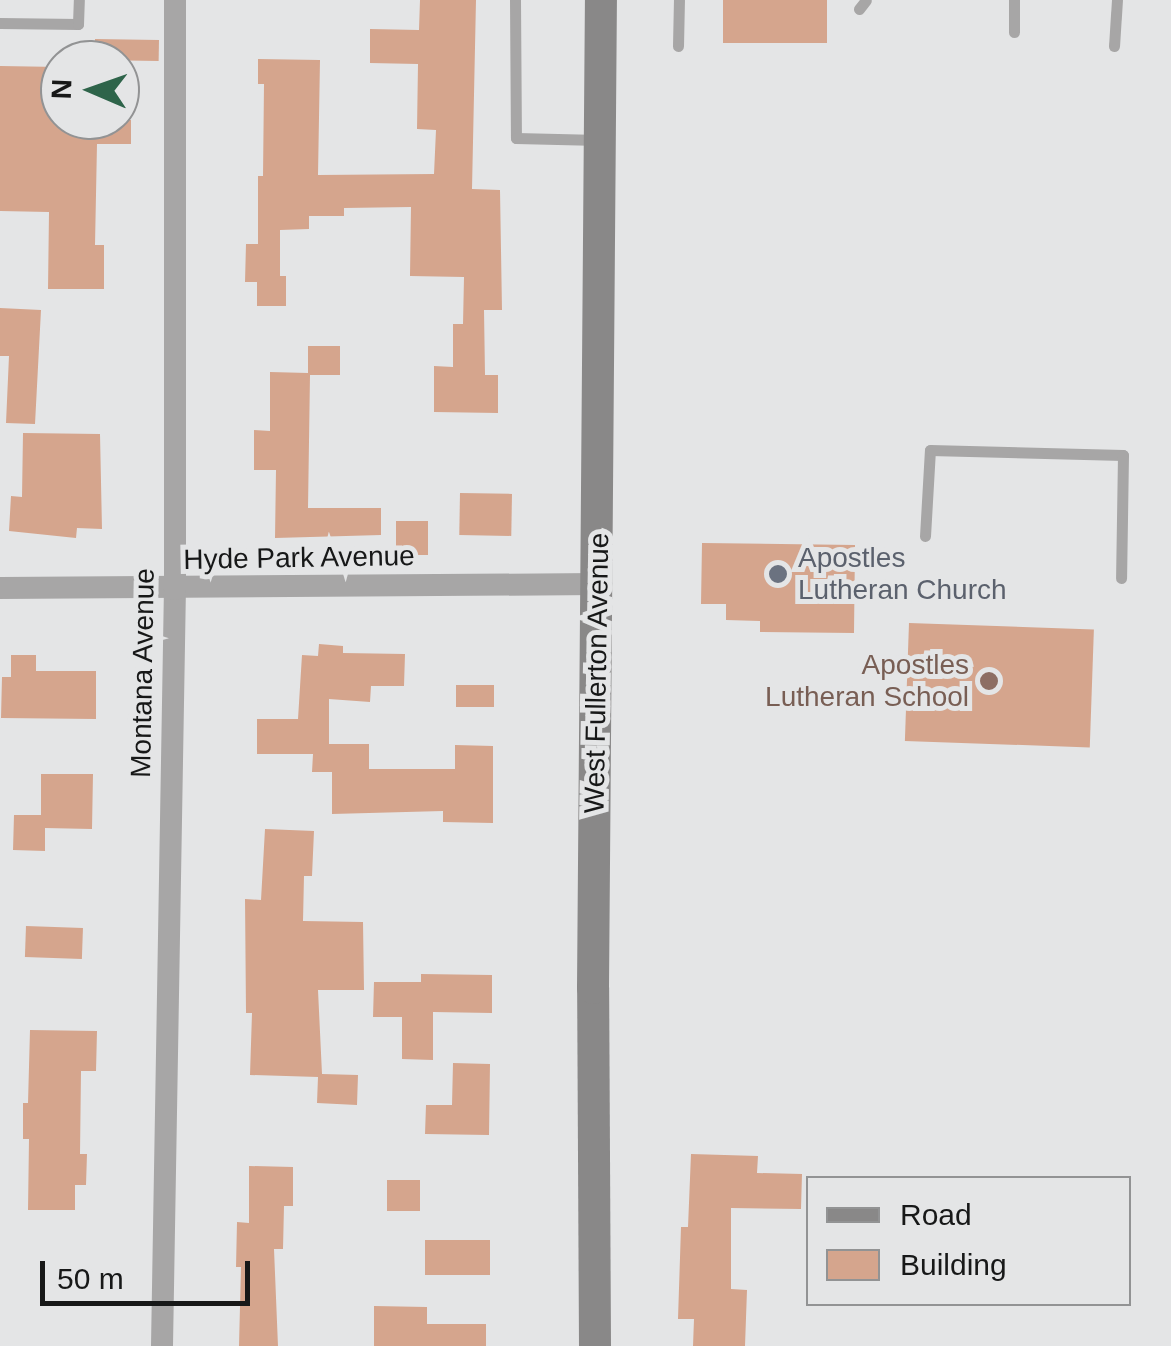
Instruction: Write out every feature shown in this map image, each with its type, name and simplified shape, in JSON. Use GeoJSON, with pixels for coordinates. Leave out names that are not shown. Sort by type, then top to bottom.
{"type":"FeatureCollection","features":[{"type":"Feature","properties":{"kind":"street","name":"Montana Avenue"},"geometry":{"type":"LineString","coordinates":[[162,1346],[175,589],[175,0]]}},
{"type":"Feature","properties":{"kind":"street","name":"West Fullerton Avenue"},"geometry":{"type":"LineString","coordinates":[[594,1346],[602,0]]}},
{"type":"Feature","properties":{"kind":"street","name":"Hyde Park Avenue"},"geometry":{"type":"LineString","coordinates":[[0,588],[598,584]]}},
{"type":"Feature","properties":{"kind":"lane"},"geometry":{"type":"LineString","coordinates":[[0,23],[78,24],[78,0]]}},
{"type":"Feature","properties":{"kind":"lane"},"geometry":{"type":"LineString","coordinates":[[515,0],[516,138],[602,140]]}},
{"type":"Feature","properties":{"kind":"lane"},"geometry":{"type":"LineString","coordinates":[[678,46],[679,0]]}},
{"type":"Feature","properties":{"kind":"lane"},"geometry":{"type":"LineString","coordinates":[[1014,0],[1014,32]]}},
{"type":"Feature","properties":{"kind":"lane"},"geometry":{"type":"LineString","coordinates":[[1114,46],[1117,0]]}},
{"type":"Feature","properties":{"kind":"lane"},"geometry":{"type":"LineString","coordinates":[[925,536],[930,450],[1122,455],[1120,578]]}},
{"type":"Feature","properties":{"kind":"building"},"geometry":{"type":"Polygon","coordinates":[[[420,0],[476,0],[472,189],[500,190],[502,310],[484,310],[485,375],[498,375],[498,413],[434,412],[434,366],[453,367],[453,324],[463,324],[464,277],[410,276],[411,207],[344,208],[344,216],[309,216],[309,229],[280,230],[280,276],[286,276],[286,306],[257,306],[257,282],[245,282],[246,244],[258,244],[258,176],[263,176],[264,84],[258,84],[258,59],[320,60],[318,175],[434,174],[436,130],[417,129],[418,64],[370,63],[370,29],[419,30],[420,0]]]}},
{"type":"Feature","properties":{"kind":"building"},"geometry":{"type":"Polygon","coordinates":[[[723,0],[827,0],[827,43],[723,43],[723,0]]]}},
{"type":"Feature","properties":{"kind":"building"},"geometry":{"type":"Polygon","coordinates":[[[95,39],[159,40],[159,61],[140,61],[140,40],[95,40],[95,39]]]}},
{"type":"Feature","properties":{"kind":"building"},"geometry":{"type":"Polygon","coordinates":[[[0,66],[40,67],[40,140],[131,140],[131,144],[97,144],[95,245],[104,245],[104,289],[48,289],[49,212],[0,211],[0,66]]]}},
{"type":"Feature","properties":{"kind":"building"},"geometry":{"type":"Polygon","coordinates":[[[0,308],[41,310],[35,424],[6,423],[9,356],[0,356],[0,308]]]}},
{"type":"Feature","properties":{"kind":"building"},"geometry":{"type":"Polygon","coordinates":[[[308,346],[340,346],[340,375],[310,375],[308,508],[381,508],[381,535],[275,538],[276,470],[254,470],[254,430],[270,431],[270,372],[308,373],[308,346]]]}},
{"type":"Feature","properties":{"kind":"building"},"geometry":{"type":"Polygon","coordinates":[[[23,433],[100,434],[102,529],[77,528],[76,538],[9,531],[11,496],[22,497],[23,433]]]}},
{"type":"Feature","properties":{"kind":"building"},"geometry":{"type":"Polygon","coordinates":[[[460,493],[512,494],[511,536],[459,535],[460,493]]]}},
{"type":"Feature","properties":{"kind":"building"},"geometry":{"type":"Polygon","coordinates":[[[396,521],[428,521],[428,555],[396,555],[396,521]]]}},
{"type":"Feature","properties":{"kind":"building","name":"Apostles Lutheran Church"},"geometry":{"type":"Polygon","coordinates":[[[702,543],[855,545],[854,633],[760,632],[760,621],[726,620],[726,604],[701,604],[702,543]]]}},
{"type":"Feature","properties":{"kind":"building","name":"Apostles Lutheran School"},"geometry":{"type":"Polygon","coordinates":[[[909,623],[1094,629],[1090,747],[905,741],[909,623]]]}},
{"type":"Feature","properties":{"kind":"building"},"geometry":{"type":"Polygon","coordinates":[[[319,644],[343,646],[343,653],[405,654],[404,686],[371,686],[370,702],[329,699],[329,744],[369,744],[369,769],[455,769],[455,745],[493,746],[493,823],[443,822],[443,811],[332,814],[332,772],[312,772],[313,754],[257,754],[257,719],[298,719],[302,655],[318,656],[319,644]]]}},
{"type":"Feature","properties":{"kind":"building"},"geometry":{"type":"Polygon","coordinates":[[[11,655],[36,655],[36,671],[96,671],[96,719],[1,718],[2,677],[11,677],[11,655]]]}},
{"type":"Feature","properties":{"kind":"building"},"geometry":{"type":"Polygon","coordinates":[[[456,685],[494,685],[494,707],[456,707],[456,685]]]}},
{"type":"Feature","properties":{"kind":"building"},"geometry":{"type":"Polygon","coordinates":[[[41,774],[93,774],[92,829],[45,828],[45,851],[13,850],[14,815],[41,815],[41,774]]]}},
{"type":"Feature","properties":{"kind":"building"},"geometry":{"type":"Polygon","coordinates":[[[265,829],[314,831],[312,876],[304,876],[303,921],[363,922],[364,990],[318,990],[322,1074],[358,1075],[357,1105],[317,1103],[318,1077],[250,1075],[252,1013],[246,1013],[245,899],[261,900],[265,829]]]}},
{"type":"Feature","properties":{"kind":"building"},"geometry":{"type":"Polygon","coordinates":[[[26,926],[83,928],[82,959],[25,957],[26,926]]]}},
{"type":"Feature","properties":{"kind":"building"},"geometry":{"type":"Polygon","coordinates":[[[421,974],[492,975],[492,1013],[433,1012],[433,1060],[402,1059],[402,1017],[373,1017],[374,982],[421,982],[421,974]]]}},
{"type":"Feature","properties":{"kind":"building"},"geometry":{"type":"Polygon","coordinates":[[[30,1030],[97,1031],[96,1071],[81,1071],[80,1154],[87,1154],[86,1185],[75,1185],[75,1210],[28,1210],[29,1139],[23,1139],[23,1103],[28,1103],[30,1030]]]}},
{"type":"Feature","properties":{"kind":"building"},"geometry":{"type":"Polygon","coordinates":[[[453,1063],[490,1064],[489,1135],[425,1134],[426,1105],[452,1105],[453,1063]]]}},
{"type":"Feature","properties":{"kind":"building"},"geometry":{"type":"Polygon","coordinates":[[[691,1154],[758,1156],[757,1173],[802,1174],[801,1209],[731,1208],[731,1289],[747,1290],[745,1346],[693,1346],[694,1319],[678,1319],[681,1227],[688,1227],[691,1154]]]}},
{"type":"Feature","properties":{"kind":"building"},"geometry":{"type":"Polygon","coordinates":[[[249,1166],[293,1167],[293,1206],[284,1206],[283,1249],[274,1249],[278,1346],[239,1346],[241,1267],[236,1267],[237,1222],[249,1223],[249,1166]]]}},
{"type":"Feature","properties":{"kind":"building"},"geometry":{"type":"Polygon","coordinates":[[[387,1180],[420,1180],[420,1211],[387,1211],[387,1180]]]}},
{"type":"Feature","properties":{"kind":"building"},"geometry":{"type":"Polygon","coordinates":[[[425,1240],[490,1240],[490,1275],[425,1275],[425,1240]]]}},
{"type":"Feature","properties":{"kind":"building"},"geometry":{"type":"Polygon","coordinates":[[[374,1306],[427,1307],[427,1324],[486,1324],[486,1346],[374,1346],[374,1306]]]}},
{"type":"Feature","properties":{"kind":"place","name":"Apostles Lutheran Church"},"geometry":{"type":"Point","coordinates":[778,574]}},
{"type":"Feature","properties":{"kind":"place","name":"Apostles Lutheran School"},"geometry":{"type":"Point","coordinates":[989,681]}}]}
